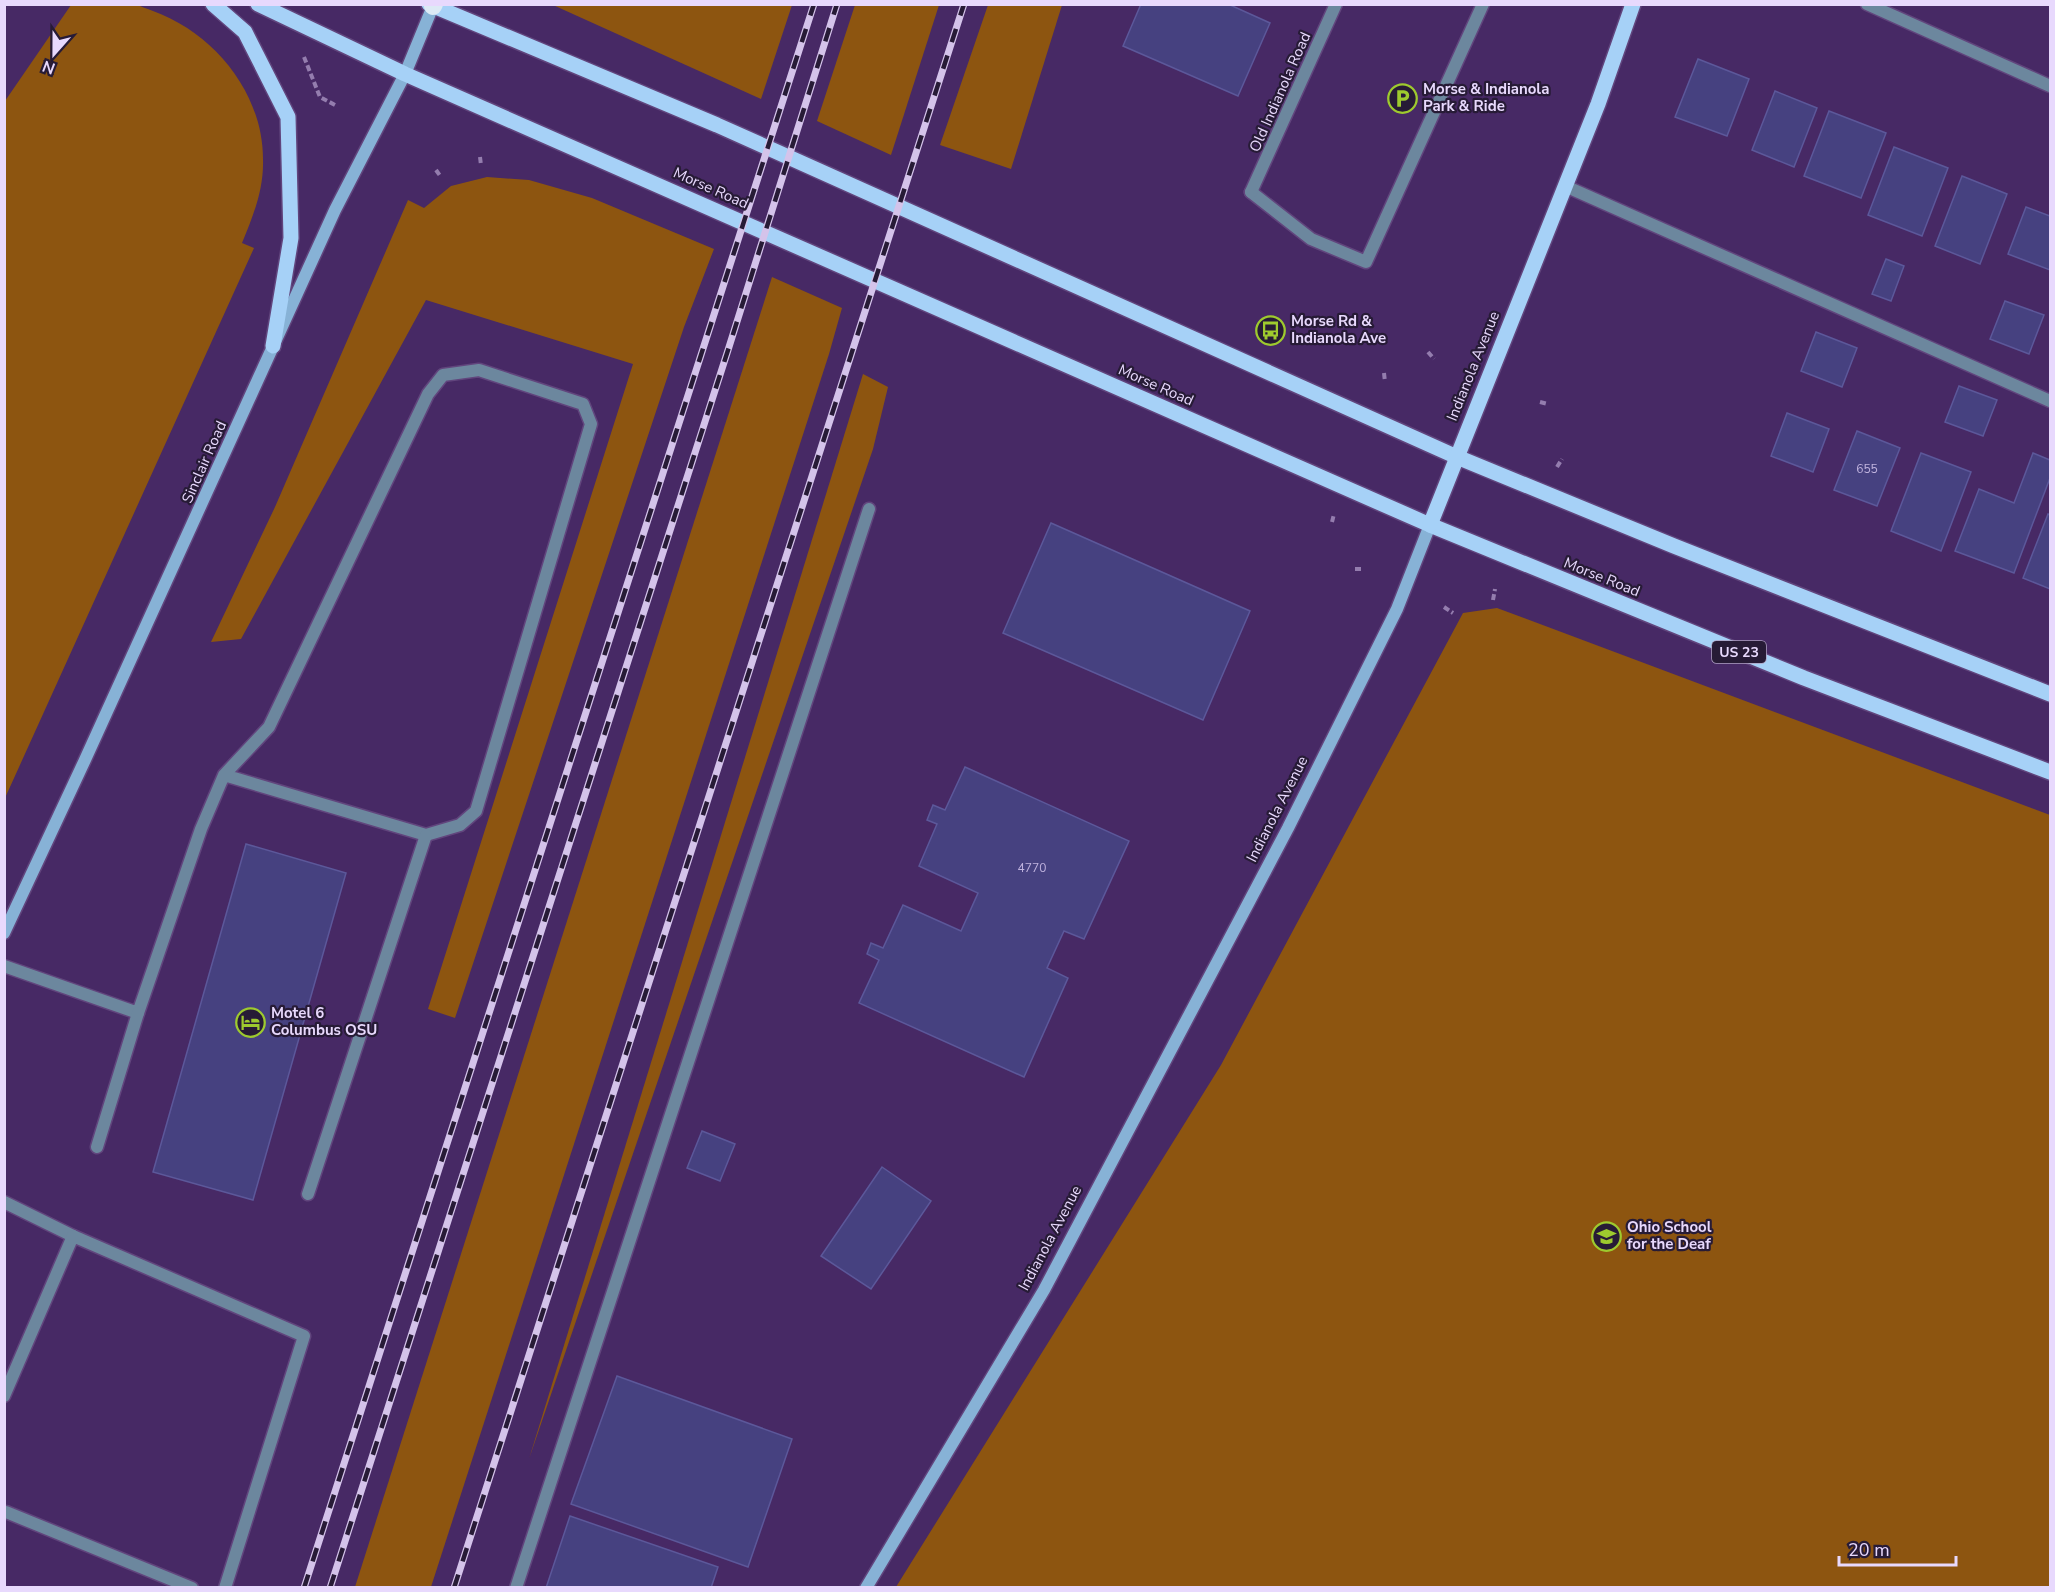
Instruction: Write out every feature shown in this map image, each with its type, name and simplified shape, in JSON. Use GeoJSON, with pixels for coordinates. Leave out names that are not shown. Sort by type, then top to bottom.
{"type":"FeatureCollection","features":[{"type":"Feature","properties":{"kind":"main road"},"geometry":{"type":"LineString","coordinates":[[213,4],[245,32],[288,117],[291,238],[273,346]]}},
{"type":"Feature","properties":{"kind":"main road","name":"Morse Road"},"geometry":{"type":"LineString","coordinates":[[258,4],[405,74],[1430,525],[1804,678],[2050,772]]}},
{"type":"Feature","properties":{"kind":"main road","name":"Indianola Avenue"},"geometry":{"type":"LineString","coordinates":[[866,1587],[1044,1290],[1288,828],[1397,609],[1598,104],[1633,4]]}},
{"type":"Feature","properties":{"kind":"main road"},"geometry":{"type":"LineString","coordinates":[[432,5],[717,125],[1457,457],[1674,546],[2050,694]]}},
{"type":"Feature","properties":{"kind":"main road","name":"Sinclair Road"},"geometry":{"type":"LineString","coordinates":[[4,933],[335,210],[405,74],[432,5]]}},
{"type":"Feature","properties":{"kind":"street","name":"Old Indianola Road"},"geometry":{"type":"LineString","coordinates":[[1336,4],[1251,192],[1311,238],[1366,262],[1483,4]]}},
{"type":"Feature","properties":{"kind":"street"},"geometry":{"type":"LineString","coordinates":[[1867,4],[2050,86]]}},
{"type":"Feature","properties":{"kind":"street"},"geometry":{"type":"LineString","coordinates":[[1565,186],[2050,401]]}},
{"type":"Feature","properties":{"kind":"street"},"geometry":{"type":"LineString","coordinates":[[98,1147],[138,1013],[201,829],[224,775],[269,727],[428,394],[443,375],[479,370],[583,404],[591,424],[476,811],[460,825],[426,835],[224,775]]}},
{"type":"Feature","properties":{"kind":"street"},"geometry":{"type":"LineString","coordinates":[[516,1587],[869,509]]}},
{"type":"Feature","properties":{"kind":"street"},"geometry":{"type":"LineString","coordinates":[[308,1194],[426,835]]}},
{"type":"Feature","properties":{"kind":"street"},"geometry":{"type":"LineString","coordinates":[[4,966],[138,1013]]}},
{"type":"Feature","properties":{"kind":"street"},"geometry":{"type":"LineString","coordinates":[[4,1202],[73,1236],[304,1336],[225,1587]]}},
{"type":"Feature","properties":{"kind":"street"},"geometry":{"type":"LineString","coordinates":[[4,1396],[73,1236]]}},
{"type":"Feature","properties":{"kind":"street"},"geometry":{"type":"LineString","coordinates":[[5,1513],[192,1587]]}},
{"type":"Feature","properties":{"kind":"path"},"geometry":{"type":"LineString","coordinates":[[295,56],[303,52],[320,97],[337,106]]}},
{"type":"Feature","properties":{"kind":"path"},"geometry":{"type":"LineString","coordinates":[[480,157],[481,165]]}},
{"type":"Feature","properties":{"kind":"path"},"geometry":{"type":"LineString","coordinates":[[436,170],[441,177]]}},
{"type":"Feature","properties":{"kind":"path"},"geometry":{"type":"LineString","coordinates":[[1428,352],[1434,359]]}},
{"type":"Feature","properties":{"kind":"path"},"geometry":{"type":"LineString","coordinates":[[1384,373],[1385,382]]}},
{"type":"Feature","properties":{"kind":"path"},"geometry":{"type":"LineString","coordinates":[[1540,402],[1548,404]]}},
{"type":"Feature","properties":{"kind":"path"},"geometry":{"type":"LineString","coordinates":[[1557,467],[1562,459]]}},
{"type":"Feature","properties":{"kind":"path"},"geometry":{"type":"LineString","coordinates":[[1332,522],[1334,514]]}},
{"type":"Feature","properties":{"kind":"path"},"geometry":{"type":"LineString","coordinates":[[1355,569],[1364,569]]}},
{"type":"Feature","properties":{"kind":"path"},"geometry":{"type":"LineString","coordinates":[[1493,600],[1495,589]]}},
{"type":"Feature","properties":{"kind":"path"},"geometry":{"type":"LineString","coordinates":[[1444,607],[1453,613]]}},
{"type":"Feature","properties":{"kind":"shaded area"},"geometry":{"type":"Polygon","coordinates":[[[112,3],[140,6],[175,21],[196,34],[215,50],[231,68],[254,111],[261,135],[263,170],[257,202],[242,243],[254,248],[5,798],[5,101],[71,5],[112,3]]]}},
{"type":"Feature","properties":{"kind":"shaded area"},"geometry":{"type":"Polygon","coordinates":[[[553,5],[792,5],[761,99],[553,5]]]}},
{"type":"Feature","properties":{"kind":"shaded area"},"geometry":{"type":"Polygon","coordinates":[[[855,5],[939,5],[891,155],[817,121],[855,5]]]}},
{"type":"Feature","properties":{"kind":"shaded area"},"geometry":{"type":"Polygon","coordinates":[[[988,5],[1062,5],[1011,169],[940,145],[988,5]]]}},
{"type":"Feature","properties":{"kind":"shaded area"},"geometry":{"type":"Polygon","coordinates":[[[487,177],[529,180],[592,198],[714,249],[684,327],[455,1018],[428,1009],[633,364],[426,300],[241,639],[211,642],[275,507],[408,200],[424,208],[451,186],[487,177]]]}},
{"type":"Feature","properties":{"kind":"shaded area"},"geometry":{"type":"Polygon","coordinates":[[[772,277],[842,308],[829,354],[431,1587],[355,1587],[772,277]]]}},
{"type":"Feature","properties":{"kind":"shaded area"},"geometry":{"type":"Polygon","coordinates":[[[863,374],[888,387],[873,449],[529,1459],[863,374]]]}},
{"type":"Feature","properties":{"kind":"shaded area","name":"Ohio School for the Deaf"},"geometry":{"type":"Polygon","coordinates":[[[1497,608],[2050,815],[2050,1587],[896,1587],[1221,1065],[1463,613],[1497,608]]]}},
{"type":"Feature","properties":{"kind":"building"},"geometry":{"type":"Polygon","coordinates":[[[1141,4],[1228,4],[1270,23],[1238,96],[1123,46],[1141,4]]]}},
{"type":"Feature","properties":{"kind":"building"},"geometry":{"type":"Polygon","coordinates":[[[1698,59],[1749,79],[1727,136],[1675,117],[1698,59]]]}},
{"type":"Feature","properties":{"kind":"building"},"geometry":{"type":"Polygon","coordinates":[[[1775,91],[1817,108],[1794,167],[1752,150],[1775,91]]]}},
{"type":"Feature","properties":{"kind":"building"},"geometry":{"type":"Polygon","coordinates":[[[1829,111],[1886,133],[1861,198],[1804,176],[1829,111]]]}},
{"type":"Feature","properties":{"kind":"building"},"geometry":{"type":"Polygon","coordinates":[[[1894,147],[1948,168],[1922,236],[1868,215],[1894,147]]]}},
{"type":"Feature","properties":{"kind":"building"},"geometry":{"type":"Polygon","coordinates":[[[1962,176],[2007,194],[1980,264],[1935,246],[1962,176]]]}},
{"type":"Feature","properties":{"kind":"building"},"geometry":{"type":"Polygon","coordinates":[[[2026,207],[2050,216],[2050,270],[2008,254],[2026,207]]]}},
{"type":"Feature","properties":{"kind":"building"},"geometry":{"type":"Polygon","coordinates":[[[1886,259],[1904,266],[1891,301],[1872,294],[1886,259]]]}},
{"type":"Feature","properties":{"kind":"building"},"geometry":{"type":"Polygon","coordinates":[[[2005,301],[2044,315],[2029,354],[1990,339],[2005,301]]]}},
{"type":"Feature","properties":{"kind":"building"},"geometry":{"type":"Polygon","coordinates":[[[1816,332],[1857,348],[1842,387],[1801,371],[1816,332]]]}},
{"type":"Feature","properties":{"kind":"building"},"geometry":{"type":"Polygon","coordinates":[[[1959,386],[1997,400],[1983,436],[1945,422],[1959,386]]]}},
{"type":"Feature","properties":{"kind":"building"},"geometry":{"type":"Polygon","coordinates":[[[1787,413],[1829,429],[1813,472],[1771,456],[1787,413]]]}},
{"type":"Feature","properties":{"kind":"building"},"geometry":{"type":"Polygon","coordinates":[[[1857,431],[1900,448],[1877,506],[1834,490],[1857,431]]]}},
{"type":"Feature","properties":{"kind":"building"},"geometry":{"type":"Polygon","coordinates":[[[1921,453],[1971,472],[1941,551],[1891,531],[1921,453]]]}},
{"type":"Feature","properties":{"kind":"building"},"geometry":{"type":"Polygon","coordinates":[[[2033,453],[2050,460],[2050,478],[2014,573],[1955,551],[1979,489],[2014,503],[2033,453]]]}},
{"type":"Feature","properties":{"kind":"building"},"geometry":{"type":"Polygon","coordinates":[[[2048,514],[2050,515],[2050,589],[2023,578],[2048,514]]]}},
{"type":"Feature","properties":{"kind":"building"},"geometry":{"type":"Polygon","coordinates":[[[1051,523],[1250,611],[1203,720],[1003,633],[1051,523]]]}},
{"type":"Feature","properties":{"kind":"building"},"geometry":{"type":"Polygon","coordinates":[[[965,767],[1129,841],[1084,939],[1064,931],[1047,968],[1068,978],[1024,1077],[859,1003],[879,960],[867,954],[871,943],[883,948],[903,905],[961,931],[978,893],[919,866],[937,824],[927,820],[933,805],[945,810],[965,767]]]}},
{"type":"Feature","properties":{"kind":"building","name":"Motel 6 Columbus OSU"},"geometry":{"type":"Polygon","coordinates":[[[246,844],[346,873],[253,1200],[153,1172],[246,844]]]}},
{"type":"Feature","properties":{"kind":"building"},"geometry":{"type":"Polygon","coordinates":[[[702,1131],[735,1144],[720,1181],[687,1168],[702,1131]]]}},
{"type":"Feature","properties":{"kind":"building"},"geometry":{"type":"Polygon","coordinates":[[[882,1167],[931,1201],[871,1289],[821,1256],[882,1167]]]}},
{"type":"Feature","properties":{"kind":"building"},"geometry":{"type":"Polygon","coordinates":[[[617,1376],[792,1439],[748,1567],[571,1504],[617,1376]]]}},
{"type":"Feature","properties":{"kind":"building"},"geometry":{"type":"Polygon","coordinates":[[[570,1516],[718,1567],[711,1588],[546,1588],[570,1516]]]}},
{"type":"Feature","properties":{"kind":"railway"},"geometry":{"type":"LineString","coordinates":[[304,1588],[814,4]]}},
{"type":"Feature","properties":{"kind":"railway"},"geometry":{"type":"LineString","coordinates":[[330,1588],[837,4]]}},
{"type":"Feature","properties":{"kind":"railway"},"geometry":{"type":"LineString","coordinates":[[454,1588],[964,4]]}},
{"type":"Feature","properties":{"kind":"place","name":"Morse & Indianola Park & Ride"},"geometry":{"type":"Point","coordinates":[1402,98]}},
{"type":"Feature","properties":{"kind":"place","name":"Morse Rd & Indianola Ave"},"geometry":{"type":"Point","coordinates":[1270,330]}},
{"type":"Feature","properties":{"kind":"place","name":"Motel 6 Columbus OSU"},"geometry":{"type":"Point","coordinates":[250,1022]}},
{"type":"Feature","properties":{"kind":"place","name":"Ohio School for the Deaf"},"geometry":{"type":"Point","coordinates":[1606,1236]}}]}
